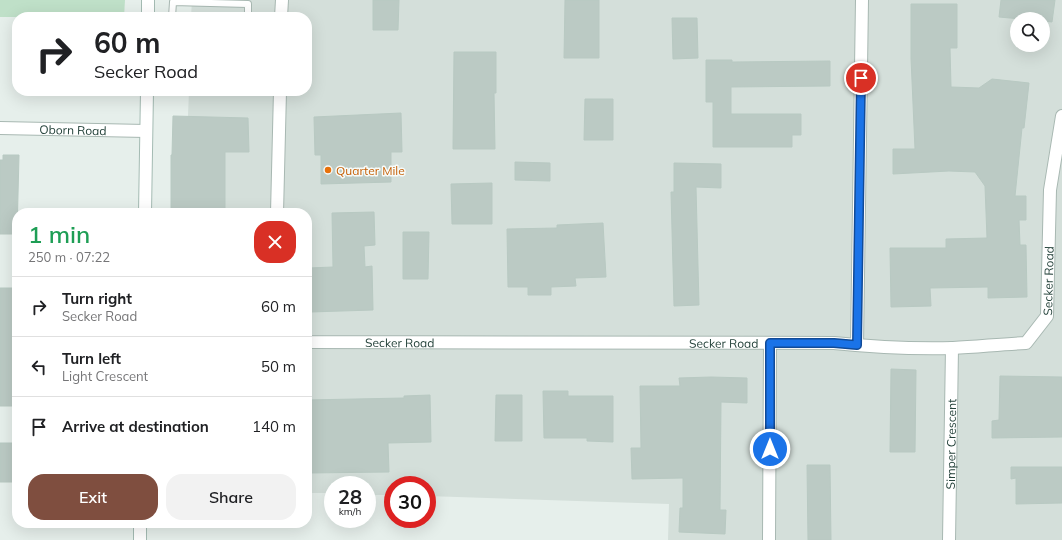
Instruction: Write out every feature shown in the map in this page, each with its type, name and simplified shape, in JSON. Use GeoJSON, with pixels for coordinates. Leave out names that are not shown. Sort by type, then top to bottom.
{"type":"FeatureCollection","features":[{"type":"Feature","properties":{"kind":"street"},"geometry":{"type":"LineString","coordinates":[[148,0],[148,12]]}},
{"type":"Feature","properties":{"kind":"street"},"geometry":{"type":"LineString","coordinates":[[281,12],[282,0]]}},
{"type":"Feature","properties":{"kind":"street"},"geometry":{"type":"LineString","coordinates":[[857,345],[862,0]]}},
{"type":"Feature","properties":{"kind":"street"},"geometry":{"type":"LineString","coordinates":[[145,208],[146,96]]}},
{"type":"Feature","properties":{"kind":"street"},"geometry":{"type":"LineString","coordinates":[[277,208],[280,96]]}},
{"type":"Feature","properties":{"kind":"street","name":"Secker Road"},"geometry":{"type":"LineString","coordinates":[[312,342],[834,343],[952,348],[1026,343],[1047,316],[1050,190],[1062,116]]}},
{"type":"Feature","properties":{"kind":"street","name":"Oborn Road"},"geometry":{"type":"LineString","coordinates":[[0,128],[146,131]]}},
{"type":"Feature","properties":{"kind":"street"},"geometry":{"type":"LineString","coordinates":[[769,540],[770,343]]}},
{"type":"Feature","properties":{"kind":"street","name":"Simper Crescent"},"geometry":{"type":"LineString","coordinates":[[949,540],[952,348]]}},
{"type":"Feature","properties":{"kind":"street"},"geometry":{"type":"LineString","coordinates":[[140,528],[140,540]]}},
{"type":"Feature","properties":{"kind":"lane"},"geometry":{"type":"LineString","coordinates":[[172,12],[173,2],[228,2],[248,4],[248,12]]}},
{"type":"Feature","properties":{"kind":"shaded area"},"geometry":{"type":"Polygon","coordinates":[[[192,0],[1062,0],[1062,540],[668,540],[669,504],[436,496],[436,476],[384,476],[384,495],[376,495],[376,476],[324,476],[324,493],[312,493],[312,208],[184,208],[189,96],[312,96],[312,12],[191,12],[192,0]]]}},
{"type":"Feature","properties":{"kind":"green space"},"geometry":{"type":"Polygon","coordinates":[[[0,0],[125,0],[124,12],[12,12],[12,17],[0,17],[0,0]]]}},
{"type":"Feature","properties":{"kind":"building"},"geometry":{"type":"Polygon","coordinates":[[[373,0],[399,0],[398,30],[373,30],[373,0]]]}},
{"type":"Feature","properties":{"kind":"building"},"geometry":{"type":"Polygon","coordinates":[[[565,0],[599,0],[599,58],[564,58],[565,0]]]}},
{"type":"Feature","properties":{"kind":"building"},"geometry":{"type":"Polygon","coordinates":[[[1001,0],[1055,0],[1052,22],[1050,22],[1050,12],[1010,12],[1010,18],[999,17],[1001,0]]]}},
{"type":"Feature","properties":{"kind":"building"},"geometry":{"type":"Polygon","coordinates":[[[911,4],[957,4],[957,48],[950,48],[951,87],[979,88],[992,79],[1029,83],[1024,128],[1022,128],[1015,196],[1026,196],[1026,220],[1019,220],[1020,245],[1026,245],[1027,297],[988,298],[988,287],[930,288],[931,306],[891,307],[890,248],[946,248],[946,239],[987,238],[985,186],[975,172],[949,171],[893,174],[893,149],[915,149],[911,58],[911,4]]]}},
{"type":"Feature","properties":{"kind":"building"},"geometry":{"type":"Polygon","coordinates":[[[672,18],[697,18],[698,58],[673,59],[672,18]]]}},
{"type":"Feature","properties":{"kind":"building"},"geometry":{"type":"Polygon","coordinates":[[[454,52],[496,52],[496,93],[494,93],[495,149],[453,149],[454,52]]]}},
{"type":"Feature","properties":{"kind":"building"},"geometry":{"type":"Polygon","coordinates":[[[706,60],[732,60],[732,62],[830,61],[830,86],[731,87],[731,114],[801,114],[801,135],[792,135],[792,147],[713,147],[713,102],[706,102],[706,60]]]}},
{"type":"Feature","properties":{"kind":"building"},"geometry":{"type":"Polygon","coordinates":[[[585,99],[613,99],[613,140],[584,140],[585,99]]]}},
{"type":"Feature","properties":{"kind":"building"},"geometry":{"type":"Polygon","coordinates":[[[401,113],[402,152],[391,152],[391,182],[321,184],[321,155],[315,155],[314,117],[401,113]]]}},
{"type":"Feature","properties":{"kind":"building"},"geometry":{"type":"Polygon","coordinates":[[[173,116],[248,118],[249,152],[225,152],[225,208],[171,208],[173,116]]]}},
{"type":"Feature","properties":{"kind":"building"},"geometry":{"type":"Polygon","coordinates":[[[3,155],[19,155],[18,208],[12,208],[12,234],[0,234],[0,160],[3,160],[3,155]]]}},
{"type":"Feature","properties":{"kind":"building"},"geometry":{"type":"Polygon","coordinates":[[[515,162],[550,163],[550,181],[515,180],[515,162]]]}},
{"type":"Feature","properties":{"kind":"building"},"geometry":{"type":"Polygon","coordinates":[[[674,163],[721,164],[721,188],[696,187],[699,305],[674,306],[671,192],[674,192],[674,163]]]}},
{"type":"Feature","properties":{"kind":"building"},"geometry":{"type":"Polygon","coordinates":[[[492,183],[492,224],[452,224],[451,184],[492,183]]]}},
{"type":"Feature","properties":{"kind":"building"},"geometry":{"type":"Polygon","coordinates":[[[374,212],[375,245],[364,246],[365,267],[372,266],[373,310],[312,312],[312,268],[333,267],[332,213],[374,212]]]}},
{"type":"Feature","properties":{"kind":"building"},"geometry":{"type":"Polygon","coordinates":[[[603,223],[606,277],[575,278],[576,286],[551,287],[551,295],[528,295],[528,287],[508,287],[507,229],[557,228],[557,225],[603,223]]]}},
{"type":"Feature","properties":{"kind":"building"},"geometry":{"type":"Polygon","coordinates":[[[403,232],[429,232],[428,279],[403,279],[403,232]]]}},
{"type":"Feature","properties":{"kind":"building"},"geometry":{"type":"Polygon","coordinates":[[[0,288],[12,288],[12,406],[0,406],[0,288]]]}},
{"type":"Feature","properties":{"kind":"building"},"geometry":{"type":"Polygon","coordinates":[[[891,369],[916,370],[915,452],[890,452],[891,369]]]}},
{"type":"Feature","properties":{"kind":"building"},"geometry":{"type":"Polygon","coordinates":[[[1000,376],[1062,377],[1062,437],[992,438],[992,421],[999,420],[1000,376]]]}},
{"type":"Feature","properties":{"kind":"building"},"geometry":{"type":"Polygon","coordinates":[[[679,378],[747,378],[747,403],[721,402],[720,510],[726,510],[725,534],[679,532],[680,508],[683,508],[683,478],[632,479],[631,448],[641,448],[640,386],[680,386],[679,378]]]}},
{"type":"Feature","properties":{"kind":"building"},"geometry":{"type":"Polygon","coordinates":[[[543,391],[568,391],[568,396],[613,396],[613,442],[587,441],[587,438],[544,438],[543,391]]]}},
{"type":"Feature","properties":{"kind":"building"},"geometry":{"type":"Polygon","coordinates":[[[430,395],[431,442],[388,443],[389,472],[312,473],[312,400],[404,398],[404,396],[430,395]]]}},
{"type":"Feature","properties":{"kind":"building"},"geometry":{"type":"Polygon","coordinates":[[[496,395],[522,395],[522,441],[495,441],[496,395]]]}},
{"type":"Feature","properties":{"kind":"building"},"geometry":{"type":"Polygon","coordinates":[[[0,443],[12,443],[12,482],[0,482],[0,443]]]}},
{"type":"Feature","properties":{"kind":"building"},"geometry":{"type":"Polygon","coordinates":[[[807,465],[830,465],[831,540],[808,540],[807,465]]]}},
{"type":"Feature","properties":{"kind":"building"},"geometry":{"type":"Polygon","coordinates":[[[1011,467],[1062,467],[1062,503],[1016,504],[1016,478],[1011,479],[1011,467]]]}},
{"type":"Feature","properties":{"kind":"place","name":"Quarter Mile"},"geometry":{"type":"Point","coordinates":[328,170]}},
{"type":"Feature","properties":{"kind":"route"},"geometry":{"type":"LineString","coordinates":[[770,449],[770,343],[834,343],[857,345],[861,78]]}}]}
